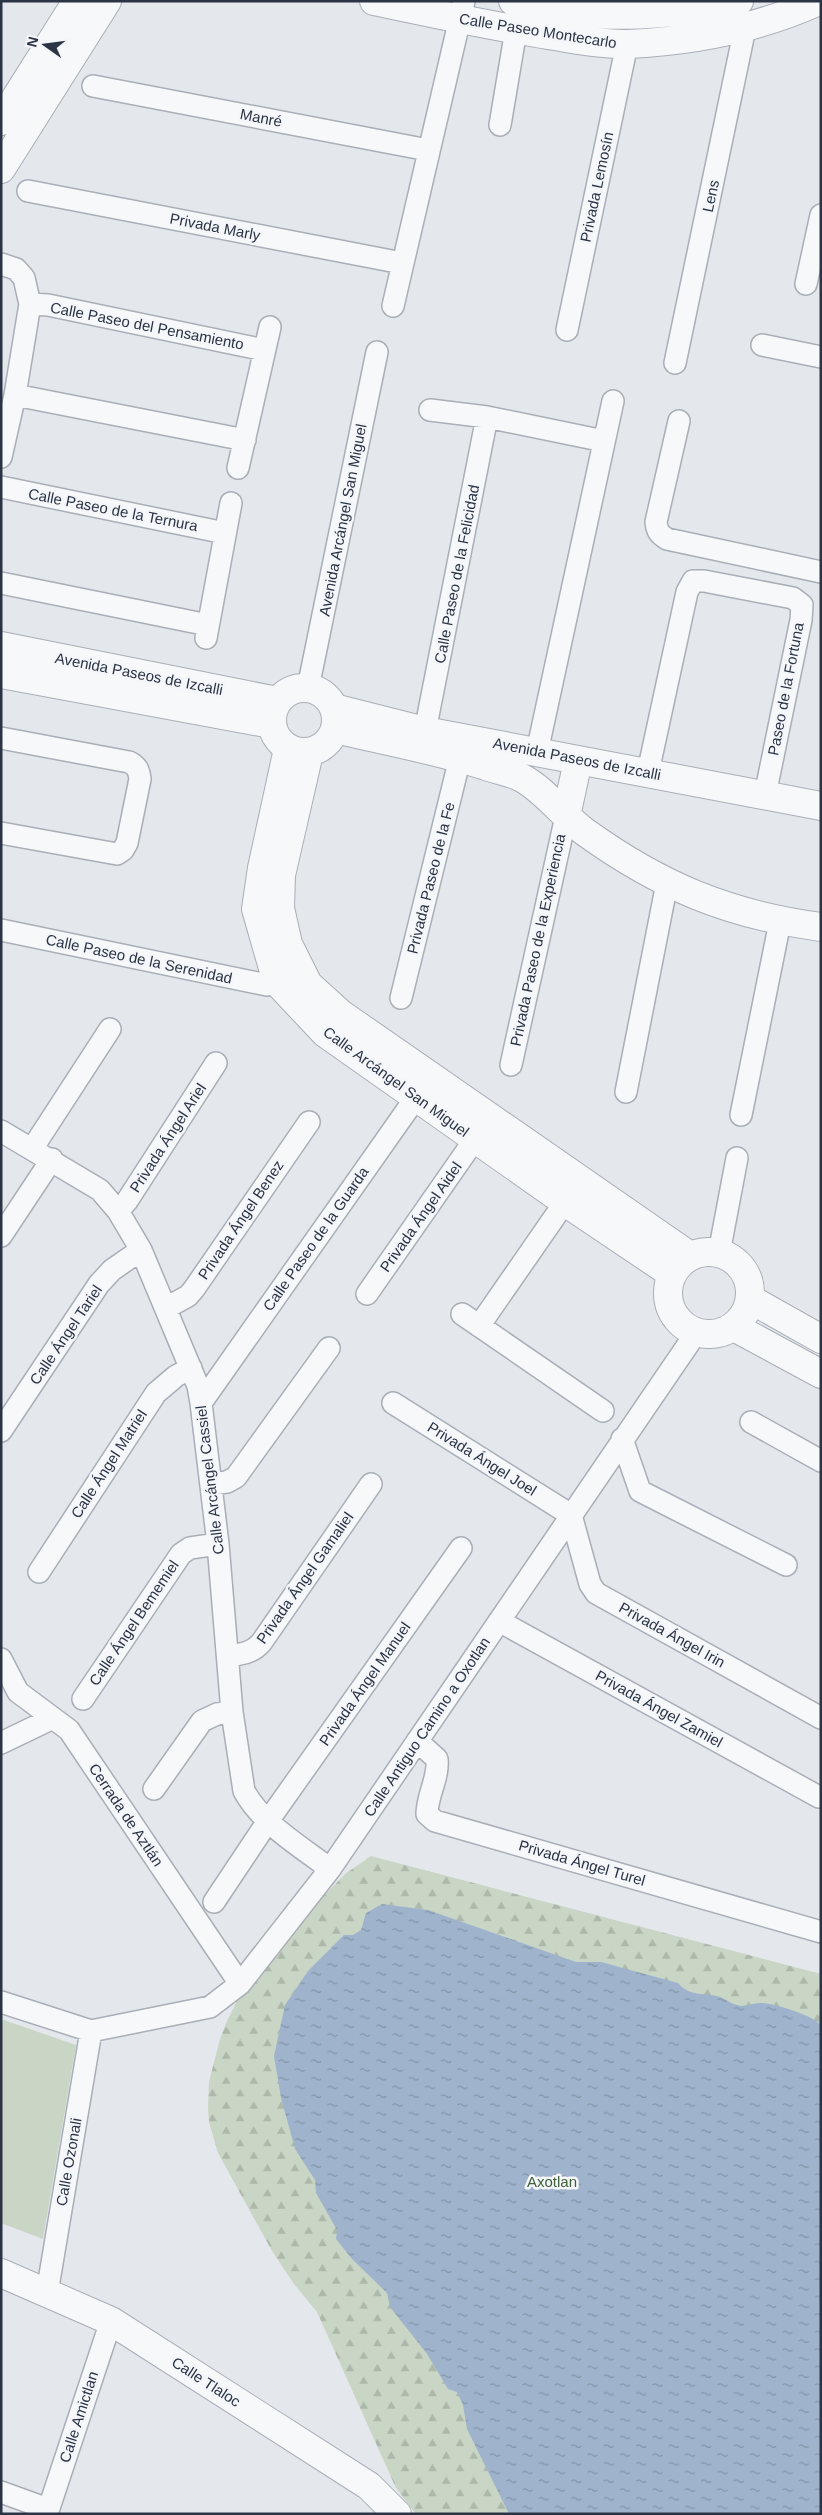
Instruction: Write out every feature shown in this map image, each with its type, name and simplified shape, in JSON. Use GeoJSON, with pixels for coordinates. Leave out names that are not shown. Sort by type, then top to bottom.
{"type":"FeatureCollection","features":[{"type":"Feature","properties":{"kind":"street"},"geometry":{"type":"LineString","coordinates":[[1,121],[77,1]]}},
{"type":"Feature","properties":{"kind":"street"},"geometry":{"type":"LineString","coordinates":[[1,169],[107,1]]}},
{"type":"Feature","properties":{"kind":"street","name":"Calle Paseo Montecarlo"},"geometry":{"type":"LineString","coordinates":[[374,1],[462,10],[516,30],[586,41],[626,44],[695,37],[745,28],[819,1]]}},
{"type":"Feature","properties":{"kind":"street","name":"Calle Paseo Montecarlo"},"geometry":{"type":"LineString","coordinates":[[513,1],[588,7],[630,14],[739,1]]}},
{"type":"Feature","properties":{"kind":"street"},"geometry":{"type":"LineString","coordinates":[[393,306],[462,10]]}},
{"type":"Feature","properties":{"kind":"street","name":"Lens"},"geometry":{"type":"LineString","coordinates":[[675,363],[745,28]]}},
{"type":"Feature","properties":{"kind":"street"},"geometry":{"type":"LineString","coordinates":[[500,126],[516,30]]}},
{"type":"Feature","properties":{"kind":"street","name":"Privada Lemosín"},"geometry":{"type":"LineString","coordinates":[[567,330],[626,44]]}},
{"type":"Feature","properties":{"kind":"street","name":"Manré"},"geometry":{"type":"LineString","coordinates":[[93,86],[428,150]]}},
{"type":"Feature","properties":{"kind":"street","name":"Privada Marly"},"geometry":{"type":"LineString","coordinates":[[28,191],[402,263]]}},
{"type":"Feature","properties":{"kind":"street"},"geometry":{"type":"LineString","coordinates":[[806,284],[821,215]]}},
{"type":"Feature","properties":{"kind":"street"},"geometry":{"type":"LineString","coordinates":[[1,264],[16,269],[24,278],[30,304],[15,395],[1,457]]}},
{"type":"Feature","properties":{"kind":"street","name":"Calle Paseo del Pensamiento"},"geometry":{"type":"LineString","coordinates":[[30,304],[48,305],[264,350]]}},
{"type":"Feature","properties":{"kind":"street","name":"Calle Paseo del Pensamiento"},"geometry":{"type":"LineString","coordinates":[[238,468],[270,327]]}},
{"type":"Feature","properties":{"kind":"street"},"geometry":{"type":"LineString","coordinates":[[762,345],[821,357]]}},
{"type":"Feature","properties":{"kind":"street","name":"Avenida Arcángel San Miguel"},"geometry":{"type":"LineString","coordinates":[[308,688],[377,352]]}},
{"type":"Feature","properties":{"kind":"street"},"geometry":{"type":"LineString","coordinates":[[15,395],[245,440]]}},
{"type":"Feature","properties":{"kind":"street"},"geometry":{"type":"LineString","coordinates":[[537,752],[613,401]]}},
{"type":"Feature","properties":{"kind":"street"},"geometry":{"type":"LineString","coordinates":[[430,410],[487,417],[604,441]]}},
{"type":"Feature","properties":{"kind":"street","name":"Calle Paseo de la Felicidad"},"geometry":{"type":"LineString","coordinates":[[425,730],[487,417]]}},
{"type":"Feature","properties":{"kind":"street"},"geometry":{"type":"LineString","coordinates":[[679,421],[656,522],[657,529],[661,535],[668,539],[821,572]]}},
{"type":"Feature","properties":{"kind":"street","name":"Calle Paseo de la Ternura"},"geometry":{"type":"LineString","coordinates":[[1,487],[225,533]]}},
{"type":"Feature","properties":{"kind":"street"},"geometry":{"type":"LineString","coordinates":[[1,583],[207,632],[231,503]]}},
{"type":"Feature","properties":{"kind":"street","name":"Paseo de la Fortuna"},"geometry":{"type":"LineString","coordinates":[[648,772],[687,592],[693,581],[704,581],[792,598],[802,605],[765,795]]}},
{"type":"Feature","properties":{"kind":"street","name":"Avenida Paseos de Izcalli"},"geometry":{"type":"LineString","coordinates":[[1,646],[274,712]]}},
{"type":"Feature","properties":{"kind":"street","name":"Avenida Paseos de Izcalli"},"geometry":{"type":"LineString","coordinates":[[1,674],[274,712]]}},
{"type":"Feature","properties":{"kind":"street"},"geometry":{"type":"LineString","coordinates":[[296,688],[308,688],[322,693],[334,718],[325,745],[298,751],[276,739],[274,712],[286,693],[296,688]]}},
{"type":"Feature","properties":{"kind":"street","name":"Avenida Paseos de Izcalli"},"geometry":{"type":"LineString","coordinates":[[334,718],[425,730],[578,761],[648,772],[821,806]]}},
{"type":"Feature","properties":{"kind":"street","name":"Avenida Paseos de Izcalli"},"geometry":{"type":"LineString","coordinates":[[334,718],[521,777],[584,831],[643,871],[667,883],[724,906],[780,922],[821,927]]}},
{"type":"Feature","properties":{"kind":"street"},"geometry":{"type":"LineString","coordinates":[[1,738],[129,762],[136,766],[140,772],[127,843],[123,850],[117,854],[1,833]]}},
{"type":"Feature","properties":{"kind":"street","name":"Calle Arcángel San Miguel"},"geometry":{"type":"LineString","coordinates":[[298,751],[262,868],[256,909],[266,950],[277,982],[325,1032],[423,1086],[681,1265]]}},
{"type":"Feature","properties":{"kind":"street","name":"Calle Arcángel San Miguel"},"geometry":{"type":"LineString","coordinates":[[298,751],[281,875],[280,908],[288,944],[308,984],[423,1086],[475,1139],[565,1202],[681,1265]]}},
{"type":"Feature","properties":{"kind":"street","name":"Privada Paseo de la Fe"},"geometry":{"type":"LineString","coordinates":[[401,998],[460,758]]}},
{"type":"Feature","properties":{"kind":"street"},"geometry":{"type":"LineString","coordinates":[[566,816],[578,761]]}},
{"type":"Feature","properties":{"kind":"street","name":"Privada Paseo de la Experiencia"},"geometry":{"type":"LineString","coordinates":[[511,1065],[566,816]]}},
{"type":"Feature","properties":{"kind":"street"},"geometry":{"type":"LineString","coordinates":[[626,1092],[667,883]]}},
{"type":"Feature","properties":{"kind":"street"},"geometry":{"type":"LineString","coordinates":[[741,1115],[780,922]]}},
{"type":"Feature","properties":{"kind":"street","name":"Calle Paseo de la Serenidad"},"geometry":{"type":"LineString","coordinates":[[1,930],[267,986],[277,982]]}},
{"type":"Feature","properties":{"kind":"street"},"geometry":{"type":"LineString","coordinates":[[32,1149],[110,1029]]}},
{"type":"Feature","properties":{"kind":"street","name":"Privada Ángel Ariel"},"geometry":{"type":"LineString","coordinates":[[118,1211],[127,1201],[216,1063]]}},
{"type":"Feature","properties":{"kind":"street","name":"Calle Paseo de la Guarda"},"geometry":{"type":"LineString","coordinates":[[201,1403],[423,1086]]}},
{"type":"Feature","properties":{"kind":"street","name":"Privada Ángel Benez"},"geometry":{"type":"LineString","coordinates":[[166,1308],[188,1296],[194,1289],[308,1122]]}},
{"type":"Feature","properties":{"kind":"street","name":"Calle Arcángel Cassiel"},"geometry":{"type":"LineString","coordinates":[[1,1131],[52,1159],[100,1190],[118,1211],[141,1250],[191,1368],[201,1403],[218,1544],[232,1712],[244,1791],[250,1802],[268,1820],[330,1869]]}},
{"type":"Feature","properties":{"kind":"street","name":"Privada Ángel Aidel"},"geometry":{"type":"LineString","coordinates":[[367,1294],[475,1139]]}},
{"type":"Feature","properties":{"kind":"street"},"geometry":{"type":"LineString","coordinates":[[719,1253],[738,1158]]}},
{"type":"Feature","properties":{"kind":"street"},"geometry":{"type":"LineString","coordinates":[[1,1236],[52,1159]]}},
{"type":"Feature","properties":{"kind":"street"},"geometry":{"type":"LineString","coordinates":[[480,1326],[565,1202]]}},
{"type":"Feature","properties":{"kind":"street","name":"Calle Ángel Tariel"},"geometry":{"type":"LineString","coordinates":[[1,1431],[100,1284],[112,1270],[141,1250]]}},
{"type":"Feature","properties":{"kind":"street"},"geometry":{"type":"LineString","coordinates":[[709,1252],[719,1253],[739,1265],[750,1287],[750,1299],[744,1315],[734,1327],[716,1335],[696,1333],[683,1326],[670,1309],[668,1287],[681,1265],[709,1252]]}},
{"type":"Feature","properties":{"kind":"street"},"geometry":{"type":"LineString","coordinates":[[750,1299],[821,1339]]}},
{"type":"Feature","properties":{"kind":"street"},"geometry":{"type":"LineString","coordinates":[[462,1314],[603,1411]]}},
{"type":"Feature","properties":{"kind":"street"},"geometry":{"type":"LineString","coordinates":[[734,1327],[821,1374]]}},
{"type":"Feature","properties":{"kind":"street","name":"Calle Antiguo Camino a Oxotlan"},"geometry":{"type":"LineString","coordinates":[[91,2031],[210,2007],[240,1984],[330,1869],[696,1333]]}},
{"type":"Feature","properties":{"kind":"street"},"geometry":{"type":"LineString","coordinates":[[211,1484],[227,1482],[236,1477],[329,1348]]}},
{"type":"Feature","properties":{"kind":"street","name":"Calle Ángel Matriel"},"geometry":{"type":"LineString","coordinates":[[39,1572],[156,1392],[171,1379],[191,1368]]}},
{"type":"Feature","properties":{"kind":"street","name":"Privada Ángel Joel"},"geometry":{"type":"LineString","coordinates":[[392,1403],[570,1515]]}},
{"type":"Feature","properties":{"kind":"street"},"geometry":{"type":"LineString","coordinates":[[751,1422],[821,1461]]}},
{"type":"Feature","properties":{"kind":"street"},"geometry":{"type":"LineString","coordinates":[[622,1439],[640,1491],[786,1565]]}},
{"type":"Feature","properties":{"kind":"street","name":"Privada Ángel Gamaliel"},"geometry":{"type":"LineString","coordinates":[[228,1656],[246,1654],[255,1649],[261,1642],[371,1484]]}},
{"type":"Feature","properties":{"kind":"street","name":"Privada Ángel Irin"},"geometry":{"type":"LineString","coordinates":[[570,1515],[590,1584],[596,1593],[821,1718]]}},
{"type":"Feature","properties":{"kind":"street","name":"Calle Ángel Bememiel"},"geometry":{"type":"LineString","coordinates":[[83,1699],[181,1554],[190,1548],[218,1544]]}},
{"type":"Feature","properties":{"kind":"street","name":"Privada Ángel Manuel"},"geometry":{"type":"LineString","coordinates":[[214,1902],[268,1820],[462,1548]]}},
{"type":"Feature","properties":{"kind":"street","name":"Privada Ángel Zamiel"},"geometry":{"type":"LineString","coordinates":[[499,1621],[819,1797]]}},
{"type":"Feature","properties":{"kind":"street","name":"Cerrada de Aztlán"},"geometry":{"type":"LineString","coordinates":[[1,1659],[18,1692],[69,1730],[240,1984]]}},
{"type":"Feature","properties":{"kind":"street"},"geometry":{"type":"LineString","coordinates":[[154,1789],[202,1721],[217,1714],[232,1712]]}},
{"type":"Feature","properties":{"kind":"street"},"geometry":{"type":"LineString","coordinates":[[1,1743],[52,1718]]}},
{"type":"Feature","properties":{"kind":"street","name":"Privada Ángel Turel"},"geometry":{"type":"LineString","coordinates":[[417,1741],[438,1759],[437,1773],[427,1802],[427,1814],[435,1821],[821,1932]]}},
{"type":"Feature","properties":{"kind":"street"},"geometry":{"type":"LineString","coordinates":[[1,2002],[91,2031]]}},
{"type":"Feature","properties":{"kind":"street","name":"Calle Ozonali"},"geometry":{"type":"LineString","coordinates":[[47,2293],[91,2031]]}},
{"type":"Feature","properties":{"kind":"street","name":"Calle Tlaloc"},"geometry":{"type":"LineString","coordinates":[[1,2274],[111,2321],[369,2486],[397,2514]]}},
{"type":"Feature","properties":{"kind":"street","name":"Calle Amictlan"},"geometry":{"type":"LineString","coordinates":[[48,2512],[111,2321]]}},
{"type":"Feature","properties":{"kind":"street"},"geometry":{"type":"LineString","coordinates":[[1,2492],[48,2512]]}},
{"type":"Feature","properties":{"kind":"green space","name":"Axotlan"},"geometry":{"type":"Polygon","coordinates":[[[371,1856],[821,1974],[821,2514],[416,2514],[396,2488],[317,2312],[294,2284],[272,2251],[218,2153],[209,2122],[208,2109],[209,2082],[220,2039],[255,1965],[289,1919],[319,1901],[345,1874],[371,1856]]]}},
{"type":"Feature","properties":{"kind":"green space"},"geometry":{"type":"Polygon","coordinates":[[[1,2019],[76,2045],[43,2239],[1,2223],[1,2019]]]}},
{"type":"Feature","properties":{"kind":"water","name":"Axotlan"},"geometry":{"type":"Polygon","coordinates":[[[382,1904],[428,1910],[576,1962],[601,1962],[678,1983],[691,1992],[717,1996],[738,2005],[766,2003],[783,2007],[817,2021],[821,2025],[821,2514],[509,2514],[467,2429],[463,2405],[457,2392],[448,2389],[427,2354],[390,2307],[387,2293],[352,2259],[336,2239],[337,2230],[316,2193],[315,2180],[295,2149],[281,2098],[274,2056],[285,2005],[308,1971],[344,1935],[353,1935],[361,1930],[366,1913],[382,1904]]]}}]}
